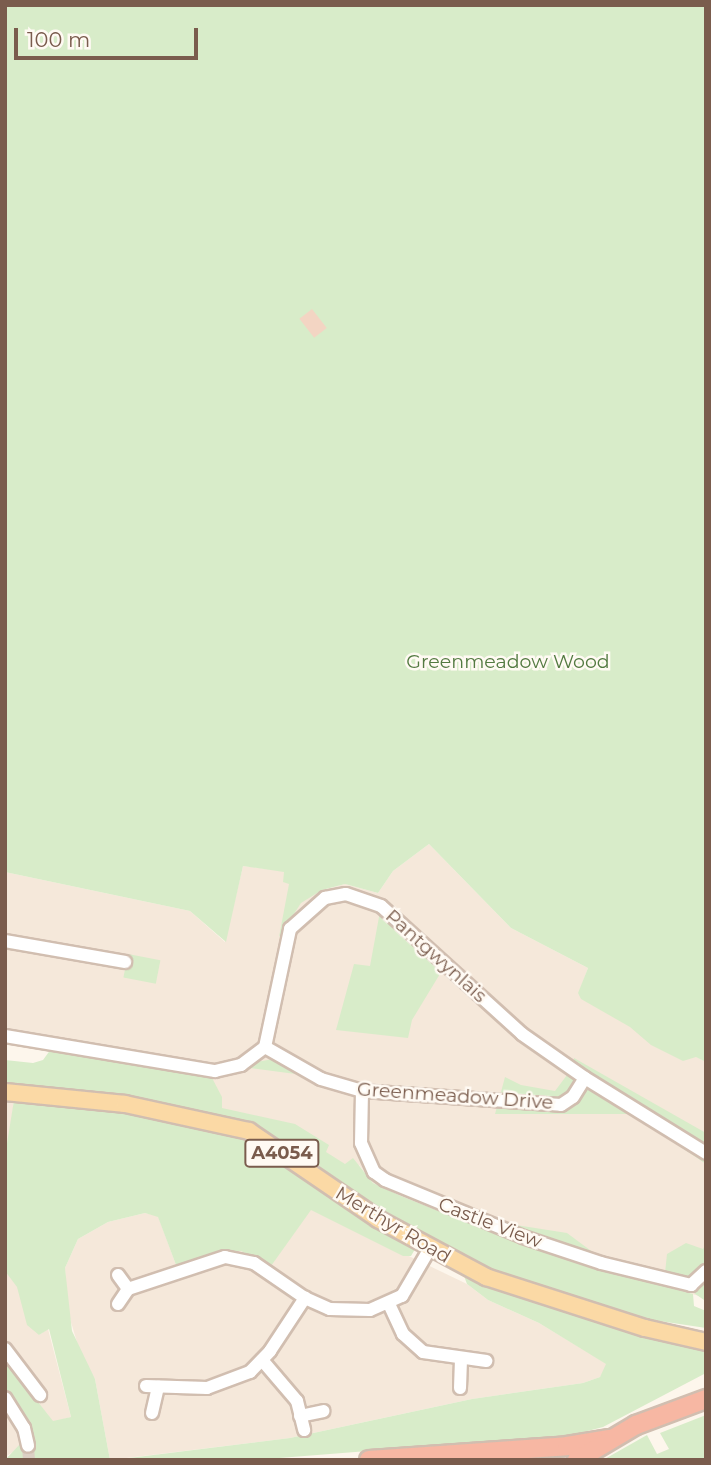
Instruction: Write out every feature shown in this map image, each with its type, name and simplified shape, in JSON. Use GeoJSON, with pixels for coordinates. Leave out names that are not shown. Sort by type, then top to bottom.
{"type":"FeatureCollection","features":[{"type":"Feature","properties":{"kind":"highway"},"geometry":{"type":"LineString","coordinates":[[369,1460],[567,1446],[608,1438],[706,1399]]}},
{"type":"Feature","properties":{"kind":"highway"},"geometry":{"type":"LineString","coordinates":[[577,1460],[608,1438]]}},
{"type":"Feature","properties":{"kind":"main road","name":"Merthyr Road"},"geometry":{"type":"LineString","coordinates":[[5,1092],[125,1104],[249,1131],[429,1250],[486,1277],[569,1305],[706,1342]]}},
{"type":"Feature","properties":{"kind":"street","name":"Pantgwynlais"},"geometry":{"type":"LineString","coordinates":[[265,1047],[290,929],[325,898],[346,894],[381,906],[522,1034],[585,1078]]}},
{"type":"Feature","properties":{"kind":"street"},"geometry":{"type":"LineString","coordinates":[[5,940],[125,962]]}},
{"type":"Feature","properties":{"kind":"street"},"geometry":{"type":"LineString","coordinates":[[5,1036],[215,1071],[241,1065],[265,1047]]}},
{"type":"Feature","properties":{"kind":"street","name":"Greenmeadow Drive"},"geometry":{"type":"LineString","coordinates":[[265,1047],[321,1079],[362,1091],[561,1105],[573,1097],[585,1078]]}},
{"type":"Feature","properties":{"kind":"street"},"geometry":{"type":"LineString","coordinates":[[585,1078],[706,1153]]}},
{"type":"Feature","properties":{"kind":"street","name":"Castle View"},"geometry":{"type":"LineString","coordinates":[[362,1091],[361,1143],[374,1172],[385,1180],[523,1237],[691,1285],[706,1271]]}},
{"type":"Feature","properties":{"kind":"street"},"geometry":{"type":"LineString","coordinates":[[118,1304],[128,1289],[225,1257],[254,1263],[305,1298],[349,1312],[389,1304],[411,1284],[429,1250]]}},
{"type":"Feature","properties":{"kind":"street"},"geometry":{"type":"LineString","coordinates":[[118,1275],[128,1289]]}},
{"type":"Feature","properties":{"kind":"street"},"geometry":{"type":"LineString","coordinates":[[152,1413],[152,1386],[207,1388],[240,1377],[262,1360],[305,1298]]}},
{"type":"Feature","properties":{"kind":"street"},"geometry":{"type":"LineString","coordinates":[[389,1304],[403,1334],[423,1352],[486,1360]]}},
{"type":"Feature","properties":{"kind":"street"},"geometry":{"type":"LineString","coordinates":[[5,1349],[40,1395]]}},
{"type":"Feature","properties":{"kind":"street"},"geometry":{"type":"LineString","coordinates":[[460,1388],[461,1358]]}},
{"type":"Feature","properties":{"kind":"street"},"geometry":{"type":"LineString","coordinates":[[262,1360],[284,1381],[304,1430]]}},
{"type":"Feature","properties":{"kind":"street"},"geometry":{"type":"LineString","coordinates":[[5,1398],[24,1428],[29,1446]]}},
{"type":"Feature","properties":{"kind":"street"},"geometry":{"type":"LineString","coordinates":[[300,1416],[323,1410]]}},
{"type":"Feature","properties":{"kind":"shaded area"},"geometry":{"type":"Polygon","coordinates":[[[429,844],[511,928],[588,968],[579,993],[706,1062],[706,1298],[529,1247],[373,1183],[359,1165],[339,1179],[51,1049],[5,1043],[5,872],[190,911],[225,942],[243,866],[284,871],[322,890],[345,884],[378,893],[393,871],[429,844]]]}},
{"type":"Feature","properties":{"kind":"shaded area"},"geometry":{"type":"Polygon","coordinates":[[[5,1099],[14,1100],[5,1181],[5,1099]]]}},
{"type":"Feature","properties":{"kind":"shaded area"},"geometry":{"type":"Polygon","coordinates":[[[5,1198],[39,1335],[48,1329],[71,1417],[53,1422],[5,1360],[5,1198]]]}},
{"type":"Feature","properties":{"kind":"shaded area"},"geometry":{"type":"Polygon","coordinates":[[[311,1209],[467,1284],[488,1300],[539,1323],[607,1364],[605,1369],[600,1377],[583,1383],[472,1399],[290,1438],[110,1460],[95,1379],[80,1352],[67,1309],[65,1268],[78,1239],[108,1222],[145,1213],[158,1216],[176,1265],[220,1251],[241,1251],[271,1265],[311,1209]]]}},
{"type":"Feature","properties":{"kind":"shaded area"},"geometry":{"type":"Polygon","coordinates":[[[5,1391],[35,1438],[5,1457],[5,1391]]]}},
{"type":"Feature","properties":{"kind":"green space","name":"Greenmeadow Wood"},"geometry":{"type":"Polygon","coordinates":[[[5,5],[706,5],[706,1062],[696,1057],[683,1061],[651,1045],[630,1027],[581,999],[578,993],[588,968],[511,928],[429,844],[393,871],[378,893],[345,884],[322,890],[301,903],[279,937],[289,884],[283,882],[284,872],[243,866],[226,942],[190,911],[5,872],[5,5]]]}},
{"type":"Feature","properties":{"kind":"green space"},"geometry":{"type":"Polygon","coordinates":[[[381,906],[446,964],[412,1020],[408,1038],[336,1030],[354,964],[370,966],[381,906]]]}},
{"type":"Feature","properties":{"kind":"green space"},"geometry":{"type":"Polygon","coordinates":[[[128,954],[160,960],[156,984],[123,978],[128,954]]]}},
{"type":"Feature","properties":{"kind":"green space"},"geometry":{"type":"Polygon","coordinates":[[[51,1049],[211,1076],[222,1097],[222,1108],[295,1124],[329,1145],[326,1152],[345,1164],[353,1158],[373,1183],[401,1196],[529,1247],[693,1294],[694,1306],[706,1311],[706,1328],[633,1317],[623,1328],[644,1338],[706,1350],[706,1373],[603,1427],[572,1435],[253,1460],[113,1460],[290,1438],[472,1399],[583,1383],[600,1377],[606,1364],[539,1323],[488,1300],[467,1284],[460,1265],[418,1244],[411,1256],[403,1256],[311,1210],[271,1266],[241,1251],[220,1251],[176,1265],[158,1217],[145,1213],[108,1222],[78,1239],[65,1268],[72,1331],[95,1379],[110,1460],[5,1460],[21,1443],[35,1438],[5,1391],[5,1360],[53,1421],[71,1417],[49,1329],[39,1335],[27,1325],[17,1287],[5,1271],[5,1156],[14,1085],[5,1083],[5,1060],[33,1063],[43,1060],[51,1049]]]}},
{"type":"Feature","properties":{"kind":"green space"},"geometry":{"type":"Polygon","coordinates":[[[574,1058],[706,1133],[706,1164],[632,1114],[495,1114],[505,1077],[521,1085],[555,1091],[573,1067],[574,1058]]]}},
{"type":"Feature","properties":{"kind":"green space"},"geometry":{"type":"Polygon","coordinates":[[[273,1059],[303,1075],[250,1068],[252,1063],[273,1059]]]}},
{"type":"Feature","properties":{"kind":"green space"},"geometry":{"type":"Polygon","coordinates":[[[497,1222],[567,1233],[602,1259],[497,1222]]]}},
{"type":"Feature","properties":{"kind":"green space"},"geometry":{"type":"Polygon","coordinates":[[[686,1243],[703,1249],[706,1243],[704,1300],[665,1273],[667,1254],[686,1243]]]}},
{"type":"Feature","properties":{"kind":"green space"},"geometry":{"type":"Polygon","coordinates":[[[706,1415],[706,1460],[603,1460],[647,1435],[657,1454],[669,1449],[660,1433],[706,1415]]]}},
{"type":"Feature","properties":{"kind":"building"},"geometry":{"type":"Polygon","coordinates":[[[312,309],[327,328],[314,338],[299,319],[312,309]]]}},
{"type":"Feature","properties":{"kind":"tunnel"},"geometry":{"type":"LineString","coordinates":[[28,1446],[29,1460]]}}]}
